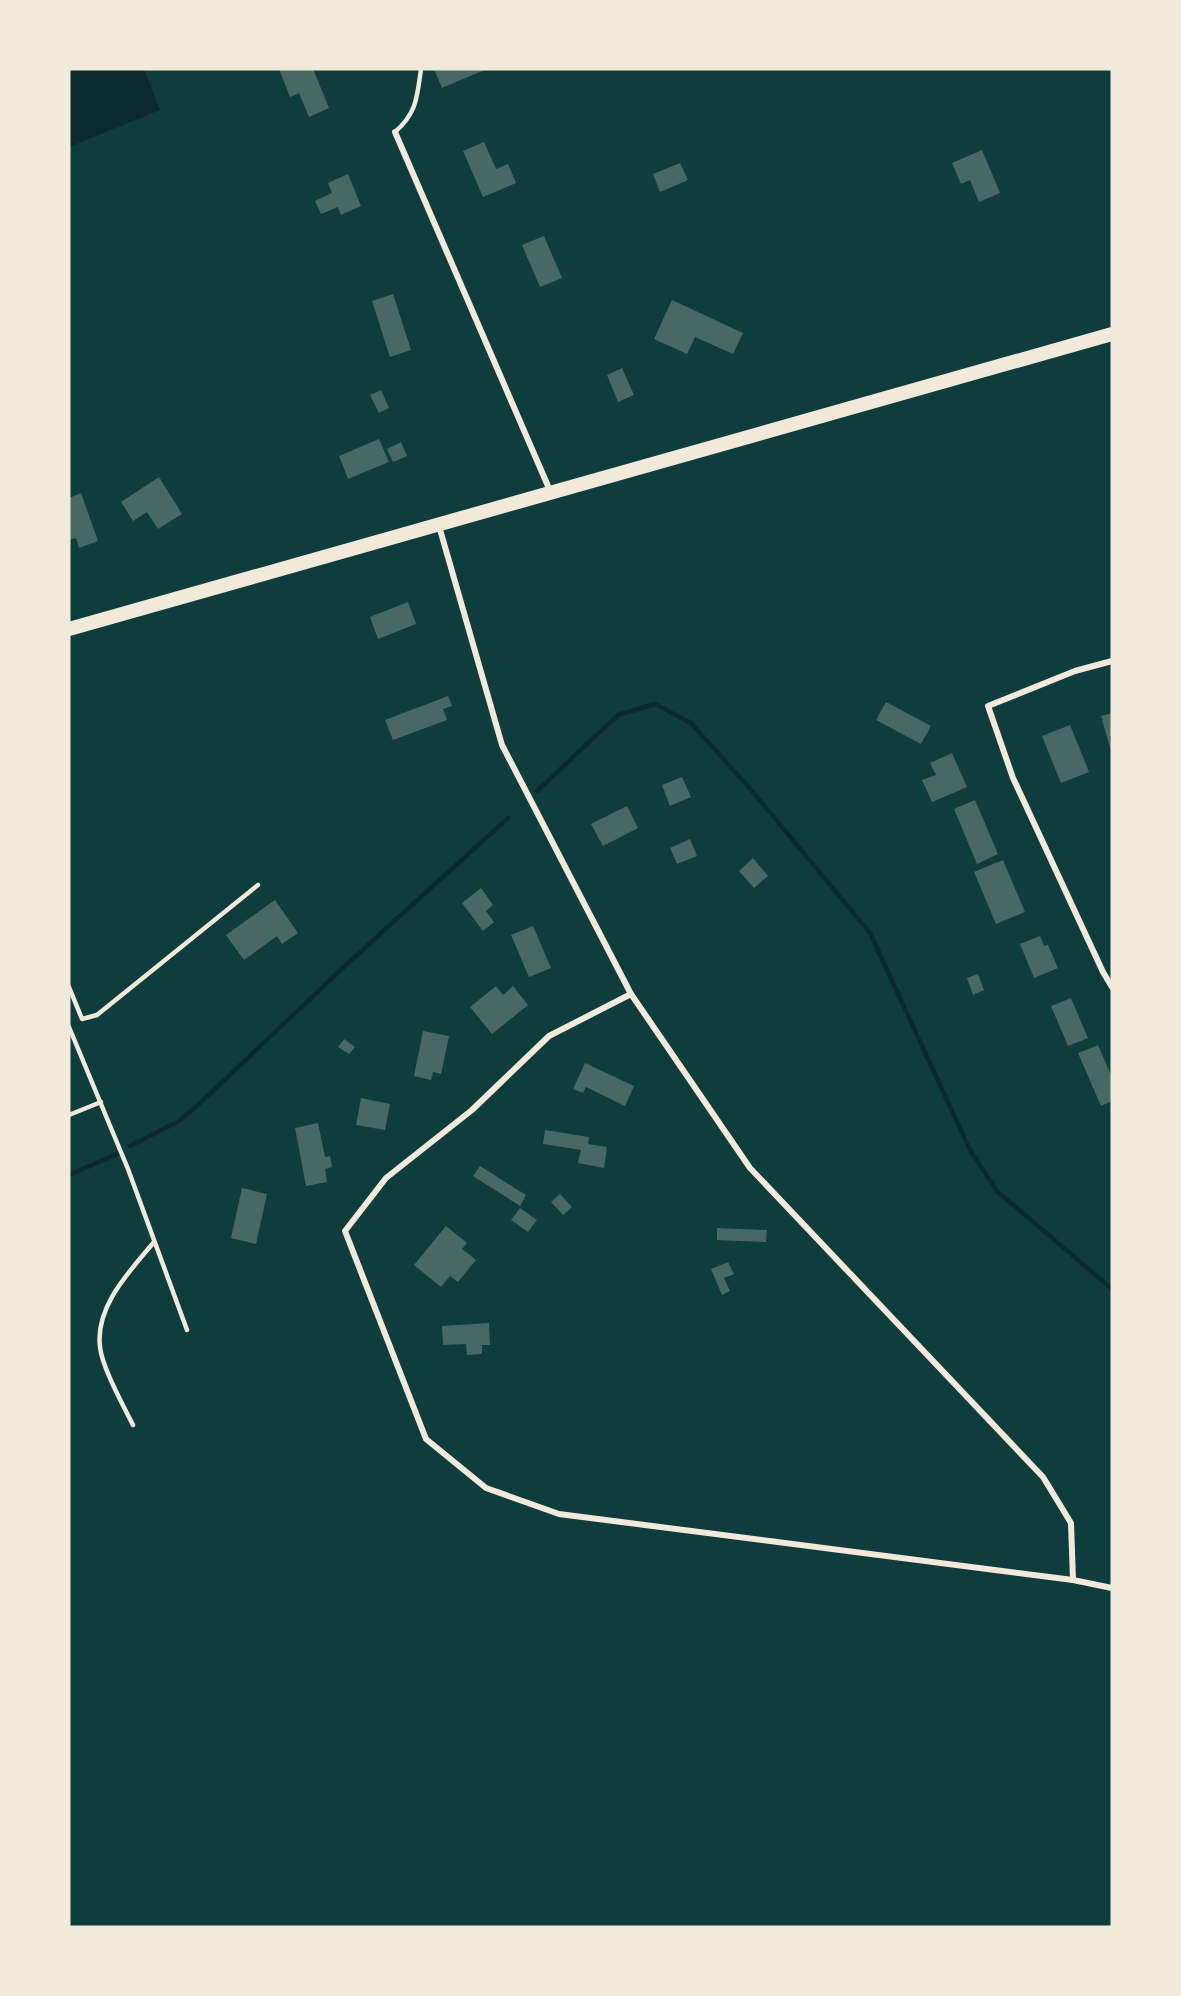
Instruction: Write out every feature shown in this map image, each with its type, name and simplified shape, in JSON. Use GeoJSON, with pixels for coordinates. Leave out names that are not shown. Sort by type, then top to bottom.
{"type":"FeatureCollection","features":[{"type":"Feature","properties":{"kind":"main road"},"geometry":{"type":"LineString","coordinates":[[69,629],[1112,334]]}},
{"type":"Feature","properties":{"kind":"street"},"geometry":{"type":"LineString","coordinates":[[395,132],[551,493]]}},
{"type":"Feature","properties":{"kind":"street"},"geometry":{"type":"LineString","coordinates":[[438,525],[502,745],[631,994],[750,1167],[1043,1477],[1071,1523],[1073,1580]]}},
{"type":"Feature","properties":{"kind":"street"},"geometry":{"type":"LineString","coordinates":[[1112,661],[1075,671],[988,706],[1013,778],[1112,987]]}},
{"type":"Feature","properties":{"kind":"street"},"geometry":{"type":"LineString","coordinates":[[631,994],[549,1036],[472,1110],[386,1178],[345,1231],[426,1439],[486,1488],[559,1514],[1073,1580],[1112,1588]]}},
{"type":"Feature","properties":{"kind":"lane"},"geometry":{"type":"LineString","coordinates":[[395,132],[412,114],[421,69]]}},
{"type":"Feature","properties":{"kind":"lane"},"geometry":{"type":"LineString","coordinates":[[69,987],[82,1019],[97,1015],[258,885]]}},
{"type":"Feature","properties":{"kind":"lane"},"geometry":{"type":"LineString","coordinates":[[69,1027],[128,1169],[187,1330]]}},
{"type":"Feature","properties":{"kind":"lane"},"geometry":{"type":"LineString","coordinates":[[69,1115],[101,1102]]}},
{"type":"Feature","properties":{"kind":"lane"},"geometry":{"type":"LineString","coordinates":[[132,1425],[109,1375],[100,1347],[102,1318],[116,1289],[154,1242]]}},
{"type":"Feature","properties":{"kind":"water"},"geometry":{"type":"Polygon","coordinates":[[[69,69],[144,69],[160,110],[69,147],[69,69]]]}},
{"type":"Feature","properties":{"kind":"building"},"geometry":{"type":"Polygon","coordinates":[[[279,69],[313,69],[329,108],[309,117],[299,93],[290,97],[279,69]]]}},
{"type":"Feature","properties":{"kind":"building"},"geometry":{"type":"Polygon","coordinates":[[[434,69],[487,69],[442,88],[434,69]]]}},
{"type":"Feature","properties":{"kind":"building"},"geometry":{"type":"Polygon","coordinates":[[[484,142],[496,169],[508,164],[516,183],[483,197],[463,151],[484,142]]]}},
{"type":"Feature","properties":{"kind":"building"},"geometry":{"type":"Polygon","coordinates":[[[982,150],[1000,193],[979,202],[970,180],[961,184],[952,163],[982,150]]]}},
{"type":"Feature","properties":{"kind":"building"},"geometry":{"type":"Polygon","coordinates":[[[680,163],[688,180],[660,192],[653,174],[680,163]]]}},
{"type":"Feature","properties":{"kind":"building"},"geometry":{"type":"Polygon","coordinates":[[[348,174],[361,206],[341,215],[338,207],[321,214],[315,201],[332,193],[328,183],[348,174]]]}},
{"type":"Feature","properties":{"kind":"building"},"geometry":{"type":"Polygon","coordinates":[[[544,236],[562,278],[540,287],[522,245],[544,236]]]}},
{"type":"Feature","properties":{"kind":"building"},"geometry":{"type":"Polygon","coordinates":[[[393,294],[411,350],[390,357],[372,301],[393,294]]]}},
{"type":"Feature","properties":{"kind":"building"},"geometry":{"type":"Polygon","coordinates":[[[672,300],[743,333],[733,354],[695,337],[687,354],[654,339],[672,300]]]}},
{"type":"Feature","properties":{"kind":"building"},"geometry":{"type":"Polygon","coordinates":[[[622,368],[634,395],[618,402],[607,375],[622,368]]]}},
{"type":"Feature","properties":{"kind":"building"},"geometry":{"type":"Polygon","coordinates":[[[381,390],[389,408],[379,413],[370,395],[381,390]]]}},
{"type":"Feature","properties":{"kind":"building"},"geometry":{"type":"Polygon","coordinates":[[[379,439],[389,462],[348,479],[339,456],[379,439]]]}},
{"type":"Feature","properties":{"kind":"building"},"geometry":{"type":"Polygon","coordinates":[[[401,442],[407,456],[393,462],[387,449],[401,442]]]}},
{"type":"Feature","properties":{"kind":"building"},"geometry":{"type":"Polygon","coordinates":[[[159,477],[182,514],[158,529],[147,512],[133,521],[121,502],[159,477]]]}},
{"type":"Feature","properties":{"kind":"building"},"geometry":{"type":"Polygon","coordinates":[[[81,493],[98,541],[79,548],[76,538],[69,540],[69,498],[81,493]]]}},
{"type":"Feature","properties":{"kind":"building"},"geometry":{"type":"Polygon","coordinates":[[[408,602],[416,624],[378,639],[370,617],[408,602]]]}},
{"type":"Feature","properties":{"kind":"building"},"geometry":{"type":"Polygon","coordinates":[[[448,696],[452,706],[443,709],[447,720],[393,740],[385,720],[448,696]]]}},
{"type":"Feature","properties":{"kind":"building"},"geometry":{"type":"Polygon","coordinates":[[[886,702],[931,726],[921,744],[876,720],[886,702]]]}},
{"type":"Feature","properties":{"kind":"building"},"geometry":{"type":"Polygon","coordinates":[[[1112,713],[1112,736],[1110,736],[1111,751],[1101,716],[1112,713]]]}},
{"type":"Feature","properties":{"kind":"building"},"geometry":{"type":"Polygon","coordinates":[[[1070,725],[1089,772],[1061,783],[1042,736],[1070,725]]]}},
{"type":"Feature","properties":{"kind":"building"},"geometry":{"type":"Polygon","coordinates":[[[952,753],[967,787],[932,802],[922,780],[936,775],[930,763],[952,753]]]}},
{"type":"Feature","properties":{"kind":"building"},"geometry":{"type":"Polygon","coordinates":[[[682,777],[691,797],[670,806],[662,785],[682,777]]]}},
{"type":"Feature","properties":{"kind":"building"},"geometry":{"type":"Polygon","coordinates":[[[975,800],[998,854],[977,864],[954,809],[975,800]]]}},
{"type":"Feature","properties":{"kind":"building"},"geometry":{"type":"Polygon","coordinates":[[[627,806],[638,828],[603,846],[591,824],[627,806]]]}},
{"type":"Feature","properties":{"kind":"building"},"geometry":{"type":"Polygon","coordinates":[[[690,839],[697,856],[677,864],[670,848],[690,839]]]}},
{"type":"Feature","properties":{"kind":"building"},"geometry":{"type":"Polygon","coordinates":[[[753,858],[768,876],[754,888],[739,871],[753,858]]]}},
{"type":"Feature","properties":{"kind":"building"},"geometry":{"type":"Polygon","coordinates":[[[1003,860],[1025,912],[996,924],[974,872],[1003,860]]]}},
{"type":"Feature","properties":{"kind":"building"},"geometry":{"type":"Polygon","coordinates":[[[481,888],[493,905],[486,911],[494,922],[483,931],[462,903],[481,888]]]}},
{"type":"Feature","properties":{"kind":"building"},"geometry":{"type":"Polygon","coordinates":[[[275,900],[298,933],[282,944],[277,936],[244,960],[226,935],[275,900]]]}},
{"type":"Feature","properties":{"kind":"building"},"geometry":{"type":"Polygon","coordinates":[[[533,926],[551,968],[529,977],[511,935],[533,926]]]}},
{"type":"Feature","properties":{"kind":"building"},"geometry":{"type":"Polygon","coordinates":[[[1040,936],[1044,946],[1048,945],[1058,968],[1034,978],[1020,944],[1040,936]]]}},
{"type":"Feature","properties":{"kind":"building"},"geometry":{"type":"Polygon","coordinates":[[[978,974],[984,990],[973,995],[967,978],[978,974]]]}},
{"type":"Feature","properties":{"kind":"building"},"geometry":{"type":"Polygon","coordinates":[[[496,986],[503,995],[513,986],[528,1005],[492,1034],[470,1007],[496,986]]]}},
{"type":"Feature","properties":{"kind":"building"},"geometry":{"type":"Polygon","coordinates":[[[1071,998],[1088,1038],[1068,1046],[1051,1006],[1071,998]]]}},
{"type":"Feature","properties":{"kind":"building"},"geometry":{"type":"Polygon","coordinates":[[[423,1031],[449,1036],[441,1074],[433,1072],[431,1080],[414,1076],[423,1031]]]}},
{"type":"Feature","properties":{"kind":"building"},"geometry":{"type":"Polygon","coordinates":[[[344,1039],[355,1047],[349,1054],[338,1047],[344,1039]]]}},
{"type":"Feature","properties":{"kind":"building"},"geometry":{"type":"Polygon","coordinates":[[[1098,1045],[1112,1077],[1112,1101],[1101,1106],[1078,1053],[1098,1045]]]}},
{"type":"Feature","properties":{"kind":"building"},"geometry":{"type":"Polygon","coordinates":[[[585,1063],[634,1086],[625,1106],[586,1087],[583,1093],[573,1089],[585,1063]]]}},
{"type":"Feature","properties":{"kind":"building"},"geometry":{"type":"Polygon","coordinates":[[[361,1098],[390,1104],[385,1130],[356,1125],[361,1098]]]}},
{"type":"Feature","properties":{"kind":"building"},"geometry":{"type":"Polygon","coordinates":[[[318,1123],[325,1157],[330,1156],[332,1167],[325,1169],[327,1182],[306,1186],[295,1128],[318,1123]]]}},
{"type":"Feature","properties":{"kind":"building"},"geometry":{"type":"Polygon","coordinates":[[[545,1130],[589,1137],[588,1144],[607,1147],[604,1168],[578,1163],[581,1150],[543,1144],[545,1130]]]}},
{"type":"Feature","properties":{"kind":"building"},"geometry":{"type":"Polygon","coordinates":[[[480,1166],[526,1195],[520,1206],[473,1176],[480,1166]]]}},
{"type":"Feature","properties":{"kind":"building"},"geometry":{"type":"Polygon","coordinates":[[[242,1188],[267,1194],[256,1244],[231,1238],[242,1188]]]}},
{"type":"Feature","properties":{"kind":"building"},"geometry":{"type":"Polygon","coordinates":[[[560,1194],[572,1207],[563,1215],[551,1202],[560,1194]]]}},
{"type":"Feature","properties":{"kind":"building"},"geometry":{"type":"Polygon","coordinates":[[[520,1208],[537,1220],[528,1232],[511,1220],[520,1208]]]}},
{"type":"Feature","properties":{"kind":"building"},"geometry":{"type":"Polygon","coordinates":[[[446,1226],[467,1243],[462,1249],[476,1260],[458,1282],[450,1276],[441,1287],[414,1265],[446,1226]]]}},
{"type":"Feature","properties":{"kind":"building"},"geometry":{"type":"Polygon","coordinates":[[[717,1228],[767,1230],[766,1242],[717,1240],[717,1228]]]}},
{"type":"Feature","properties":{"kind":"building"},"geometry":{"type":"Polygon","coordinates":[[[728,1262],[734,1274],[724,1278],[730,1291],[722,1295],[711,1269],[728,1262]]]}},
{"type":"Feature","properties":{"kind":"building"},"geometry":{"type":"Polygon","coordinates":[[[489,1323],[490,1345],[482,1345],[482,1354],[467,1355],[466,1344],[443,1345],[442,1326],[489,1323]]]}},
{"type":"Feature","properties":{"kind":"waterway"},"geometry":{"type":"LineString","coordinates":[[537,791],[618,715],[655,704],[691,723],[753,792],[870,933],[970,1150],[997,1191],[1112,1289]]}},
{"type":"Feature","properties":{"kind":"waterway"},"geometry":{"type":"LineString","coordinates":[[130,1146],[179,1121],[198,1105],[347,964],[508,818]]}},
{"type":"Feature","properties":{"kind":"waterway"},"geometry":{"type":"LineString","coordinates":[[69,1175],[117,1154]]}}]}
